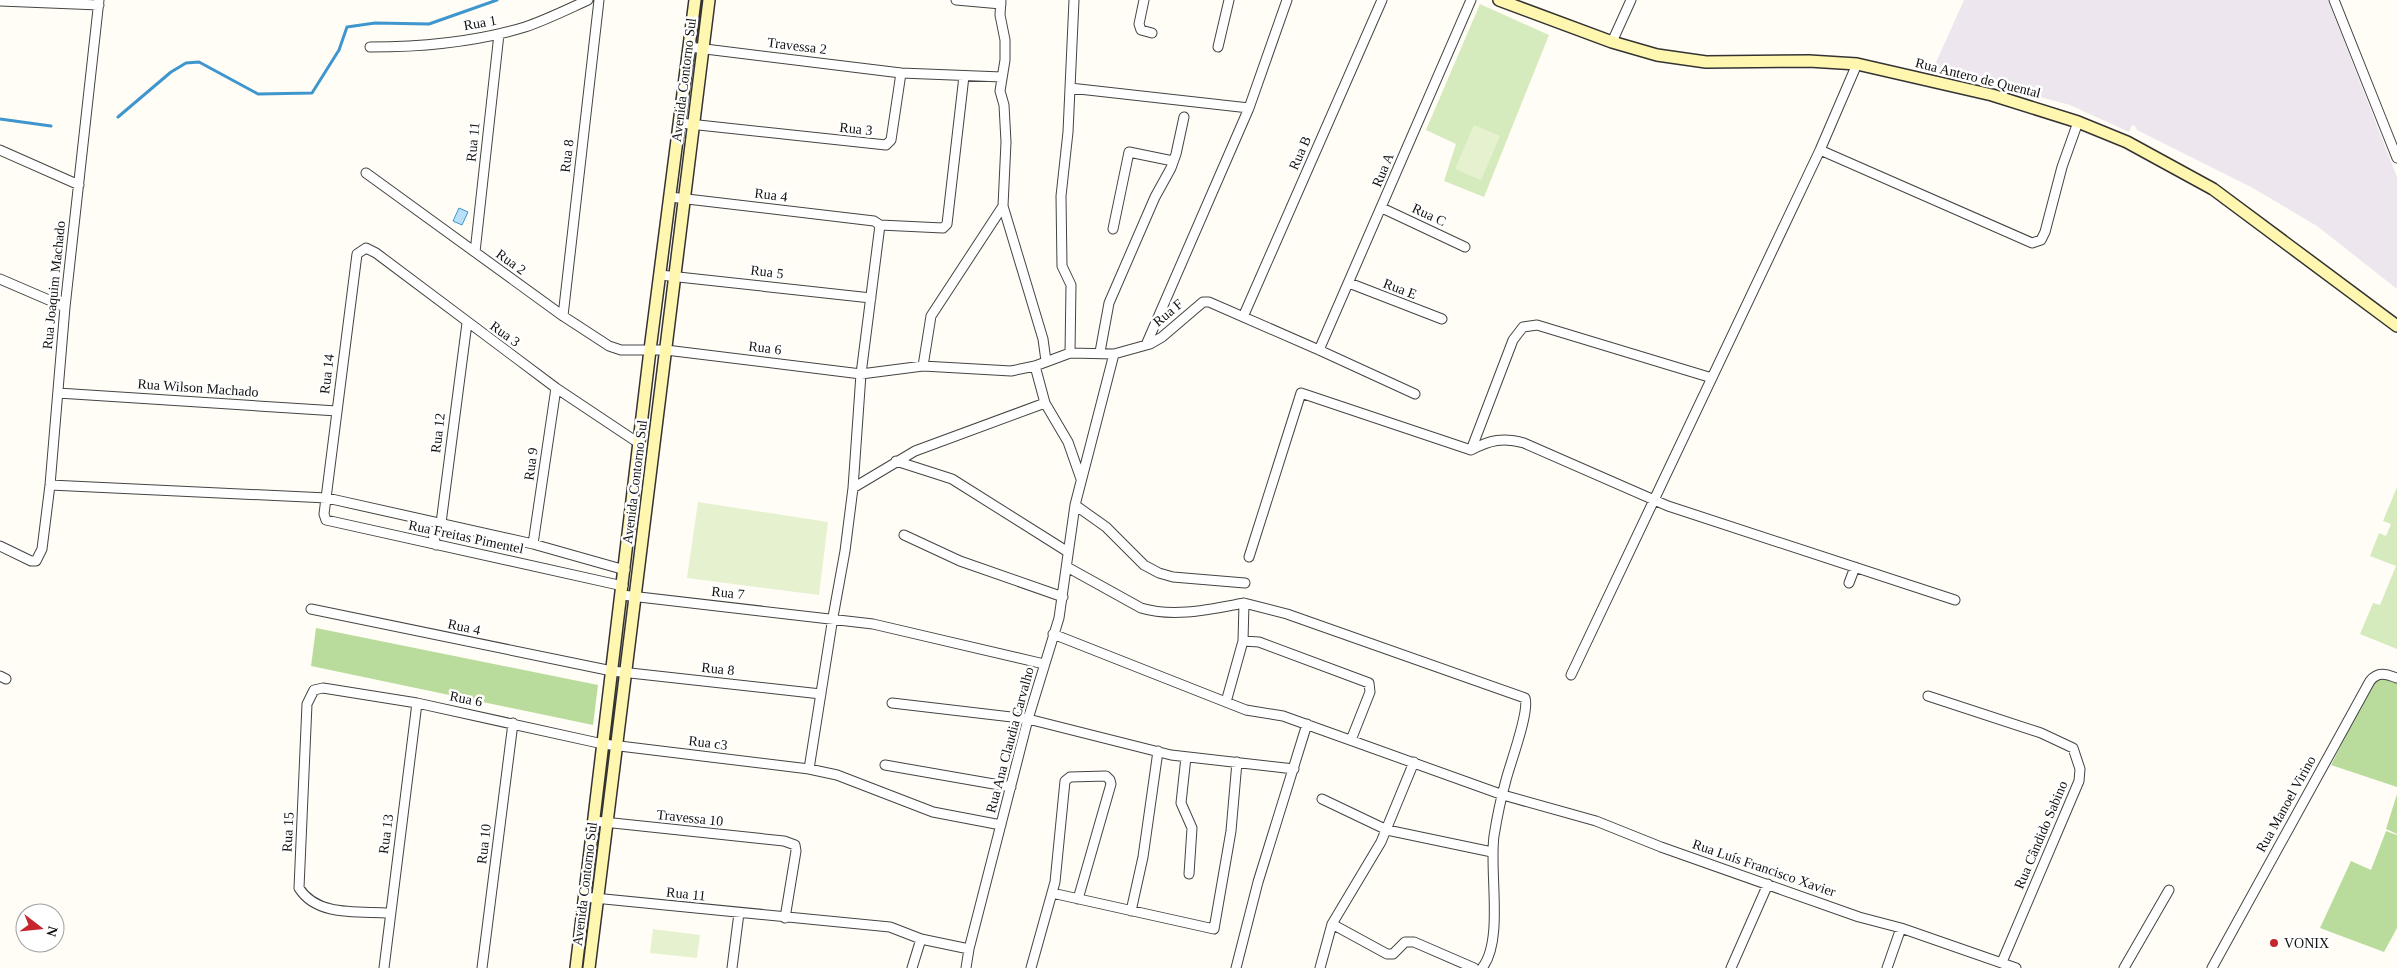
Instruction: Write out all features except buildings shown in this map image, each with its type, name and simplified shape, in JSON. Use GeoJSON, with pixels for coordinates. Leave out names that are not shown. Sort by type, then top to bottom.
{"type":"FeatureCollection","features":[{"type":"Feature","properties":{"kind":"street","name":"Rua 1"},"geometry":{"type":"LineString","coordinates":[[370,48],[398,47],[499,34],[527,26],[588,0]]}},
{"type":"Feature","properties":{"kind":"street","name":"Rua 8"},"geometry":{"type":"LineString","coordinates":[[563,316],[599,0]]}},
{"type":"Feature","properties":{"kind":"street","name":"Avenida Contorno Sul"},"geometry":{"type":"LineString","coordinates":[[576,968],[650,350],[695,0]]}},
{"type":"Feature","properties":{"kind":"street","name":"Avenida Contorno Sul"},"geometry":{"type":"LineString","coordinates":[[589,968],[709,0]]}},
{"type":"Feature","properties":{"kind":"street"},"geometry":{"type":"LineString","coordinates":[[956,0],[1001,2],[1000,15],[1005,40],[1005,60],[1000,92],[1004,105],[1006,142],[1003,206],[1043,339],[1046,361]]}},
{"type":"Feature","properties":{"kind":"street"},"geometry":{"type":"LineString","coordinates":[[1070,353],[1070,285],[1062,266],[1060,250],[1061,196],[1070,88],[1074,0]]}},
{"type":"Feature","properties":{"kind":"street"},"geometry":{"type":"LineString","coordinates":[[1144,0],[1139,24],[1141,30],[1152,33]]}},
{"type":"Feature","properties":{"kind":"street"},"geometry":{"type":"LineString","coordinates":[[1218,47],[1229,0]]}},
{"type":"Feature","properties":{"kind":"street"},"geometry":{"type":"LineString","coordinates":[[1146,345],[1249,108],[1288,0]]}},
{"type":"Feature","properties":{"kind":"street","name":"Rua B"},"geometry":{"type":"LineString","coordinates":[[1243,317],[1382,0]]}},
{"type":"Feature","properties":{"kind":"street","name":"Rua A"},"geometry":{"type":"LineString","coordinates":[[1319,350],[1471,0]]}},
{"type":"Feature","properties":{"kind":"street","name":"Rua Antero de Quental"},"geometry":{"type":"LineString","coordinates":[[1499,0],[1612,42],[1656,54],[1706,62],[1809,61],[1857,64],[1992,95],[2078,122],[2127,142],[2207,186],[2397,326]]}},
{"type":"Feature","properties":{"kind":"street"},"geometry":{"type":"LineString","coordinates":[[1612,42],[1631,0]]}},
{"type":"Feature","properties":{"kind":"street"},"geometry":{"type":"LineString","coordinates":[[2334,0],[2397,158]]}},
{"type":"Feature","properties":{"kind":"street"},"geometry":{"type":"LineString","coordinates":[[0,1],[99,2]]}},
{"type":"Feature","properties":{"kind":"street","name":"Rua Joaquim Machado"},"geometry":{"type":"LineString","coordinates":[[0,546],[26,560],[36,561],[42,550],[50,485],[65,307],[99,2]]}},
{"type":"Feature","properties":{"kind":"street","name":"Rua 11"},"geometry":{"type":"LineString","coordinates":[[475,252],[499,34]]}},
{"type":"Feature","properties":{"kind":"street","name":"Travessa 2"},"geometry":{"type":"LineString","coordinates":[[689,47],[901,73],[1002,78]]}},
{"type":"Feature","properties":{"kind":"street"},"geometry":{"type":"LineString","coordinates":[[1571,675],[1820,150],[1857,64]]}},
{"type":"Feature","properties":{"kind":"street","name":"Rua 3"},"geometry":{"type":"LineString","coordinates":[[680,123],[881,146],[888,145],[891,140],[901,73]]}},
{"type":"Feature","properties":{"kind":"street","name":"Rua 4"},"geometry":{"type":"LineString","coordinates":[[670,197],[878,222],[880,225],[943,228],[947,224],[964,76]]}},
{"type":"Feature","properties":{"kind":"street"},"geometry":{"type":"LineString","coordinates":[[1070,88],[1249,108]]}},
{"type":"Feature","properties":{"kind":"street"},"geometry":{"type":"LineString","coordinates":[[1100,352],[1109,303],[1155,197],[1173,161],[1184,117]]}},
{"type":"Feature","properties":{"kind":"street"},"geometry":{"type":"LineString","coordinates":[[1820,150],[1940,205],[2032,243],[2041,240],[2045,232],[2062,167],[2078,122]]}},
{"type":"Feature","properties":{"kind":"street"},"geometry":{"type":"LineString","coordinates":[[0,150],[79,185]]}},
{"type":"Feature","properties":{"kind":"street"},"geometry":{"type":"LineString","coordinates":[[1113,229],[1129,152],[1173,161]]}},
{"type":"Feature","properties":{"kind":"street","name":"Rua 2"},"geometry":{"type":"LineString","coordinates":[[366,173],[563,316],[609,346],[621,350],[650,350]]}},
{"type":"Feature","properties":{"kind":"street"},"geometry":{"type":"LineString","coordinates":[[923,366],[931,316],[1003,206]]}},
{"type":"Feature","properties":{"kind":"street","name":"Rua C"},"geometry":{"type":"LineString","coordinates":[[1382,208],[1464,247]]}},
{"type":"Feature","properties":{"kind":"street"},"geometry":{"type":"LineString","coordinates":[[809,769],[832,618],[845,551],[853,488],[861,374],[880,225]]}},
{"type":"Feature","properties":{"kind":"street","name":"Rua 3"},"geometry":{"type":"LineString","coordinates":[[356,254],[366,248],[376,253],[556,388],[640,444]]}},
{"type":"Feature","properties":{"kind":"street","name":"Rua 14"},"geometry":{"type":"LineString","coordinates":[[327,498],[356,254]]}},
{"type":"Feature","properties":{"kind":"street","name":"Rua 5"},"geometry":{"type":"LineString","coordinates":[[660,275],[871,298]]}},
{"type":"Feature","properties":{"kind":"street"},"geometry":{"type":"LineString","coordinates":[[0,280],[65,307]]}},
{"type":"Feature","properties":{"kind":"street","name":"Rua E"},"geometry":{"type":"LineString","coordinates":[[1349,283],[1442,320]]}},
{"type":"Feature","properties":{"kind":"street","name":"Rua F"},"geometry":{"type":"LineString","coordinates":[[923,366],[1011,371],[1035,366],[1070,353],[1100,352],[1114,354],[1146,345],[1162,337],[1203,302],[1214,303],[1415,394]]}},
{"type":"Feature","properties":{"kind":"street","name":"Rua 12"},"geometry":{"type":"LineString","coordinates":[[436,545],[433,534],[441,523],[467,323]]}},
{"type":"Feature","properties":{"kind":"street"},"geometry":{"type":"LineString","coordinates":[[1471,450],[1513,340],[1523,327],[1537,326],[1712,378]]}},
{"type":"Feature","properties":{"kind":"street","name":"Rua 6"},"geometry":{"type":"LineString","coordinates":[[650,350],[666,350],[861,374],[923,366]]}},
{"type":"Feature","properties":{"kind":"street","name":"Rua Ana Claudia Carvalho"},"geometry":{"type":"LineString","coordinates":[[966,968],[969,949],[1028,719],[1063,597],[1075,505],[1114,354]]}},
{"type":"Feature","properties":{"kind":"street"},"geometry":{"type":"LineString","coordinates":[[1035,366],[1045,403],[1068,442],[1081,480]]}},
{"type":"Feature","properties":{"kind":"street","name":"Rua 9"},"geometry":{"type":"LineString","coordinates":[[533,544],[556,388]]}},
{"type":"Feature","properties":{"kind":"street","name":"Rua Wilson Machado"},"geometry":{"type":"LineString","coordinates":[[58,393],[336,410]]}},
{"type":"Feature","properties":{"kind":"street"},"geometry":{"type":"LineString","coordinates":[[1249,557],[1301,393],[1471,450],[1498,439],[1516,441],[1668,506],[1954,600]]}},
{"type":"Feature","properties":{"kind":"street"},"geometry":{"type":"LineString","coordinates":[[853,488],[896,461],[928,445],[1045,403]]}},
{"type":"Feature","properties":{"kind":"street"},"geometry":{"type":"LineString","coordinates":[[896,461],[952,479],[1068,552]]}},
{"type":"Feature","properties":{"kind":"street","name":"Rua Freitas Pimentel"},"geometry":{"type":"LineString","coordinates":[[50,485],[327,498],[533,544],[625,570]]}},
{"type":"Feature","properties":{"kind":"street","name":"Rua Freitas Pimentel"},"geometry":{"type":"LineString","coordinates":[[327,498],[324,514],[330,521],[622,590]]}},
{"type":"Feature","properties":{"kind":"street"},"geometry":{"type":"LineString","coordinates":[[1075,505],[1106,527],[1144,565],[1160,573],[1173,577],[1245,583]]}},
{"type":"Feature","properties":{"kind":"street"},"geometry":{"type":"LineString","coordinates":[[904,535],[960,561],[1063,597]]}},
{"type":"Feature","properties":{"kind":"street"},"geometry":{"type":"LineString","coordinates":[[1067,567],[1141,608],[1154,612],[1183,612],[1244,603],[1287,614],[1525,698],[1526,712],[1503,795],[1492,852],[1494,925],[1491,946],[1482,968]]}},
{"type":"Feature","properties":{"kind":"street"},"geometry":{"type":"LineString","coordinates":[[1850,583],[1855,567]]}},
{"type":"Feature","properties":{"kind":"street","name":"Rua 7"},"geometry":{"type":"LineString","coordinates":[[622,590],[636,597],[873,624],[1044,664]]}},
{"type":"Feature","properties":{"kind":"street"},"geometry":{"type":"LineString","coordinates":[[1226,702],[1243,641],[1244,603]]}},
{"type":"Feature","properties":{"kind":"street","name":"Rua 4"},"geometry":{"type":"LineString","coordinates":[[311,609],[612,671]]}},
{"type":"Feature","properties":{"kind":"street","name":"Rua Luís Francisco Xavier"},"geometry":{"type":"LineString","coordinates":[[1053,634],[1246,710],[1283,716],[1308,724],[1503,795],[1596,821],[1661,847],[1860,917],[1901,928],[2016,968]]}},
{"type":"Feature","properties":{"kind":"street"},"geometry":{"type":"LineString","coordinates":[[1243,641],[1259,642],[1369,683],[1370,692],[1351,740]]}},
{"type":"Feature","properties":{"kind":"street","name":"Rua 8"},"geometry":{"type":"LineString","coordinates":[[612,671],[821,694]]}},
{"type":"Feature","properties":{"kind":"street","name":"Rua Manoel Virino"},"geometry":{"type":"LineString","coordinates":[[2212,968],[2370,681],[2376,675],[2382,674],[2397,678]]}},
{"type":"Feature","properties":{"kind":"street","name":"Rua 6"},"geometry":{"type":"LineString","coordinates":[[323,688],[513,723],[603,744]]}},
{"type":"Feature","properties":{"kind":"street","name":"Rua 15"},"geometry":{"type":"LineString","coordinates":[[323,688],[314,690],[307,704],[299,888],[306,898],[318,905],[332,909],[390,913]]}},
{"type":"Feature","properties":{"kind":"street","name":"Rua Cândido Sabino"},"geometry":{"type":"LineString","coordinates":[[1928,696],[2041,733],[2072,748],[2080,769],[2079,780],[2002,962]]}},
{"type":"Feature","properties":{"kind":"street"},"geometry":{"type":"LineString","coordinates":[[892,703],[1028,719],[1158,751],[1294,769]]}},
{"type":"Feature","properties":{"kind":"street","name":"Rua 13"},"geometry":{"type":"LineString","coordinates":[[384,968],[417,704]]}},
{"type":"Feature","properties":{"kind":"street","name":"Rua 10"},"geometry":{"type":"LineString","coordinates":[[482,968],[513,723]]}},
{"type":"Feature","properties":{"kind":"street"},"geometry":{"type":"LineString","coordinates":[[1236,968],[1258,882],[1308,724]]}},
{"type":"Feature","properties":{"kind":"street","name":"Rua c3"},"geometry":{"type":"LineString","coordinates":[[603,744],[809,769],[852,779],[933,812],[1001,825]]}},
{"type":"Feature","properties":{"kind":"street"},"geometry":{"type":"LineString","coordinates":[[1132,911],[1143,856],[1158,751]]}},
{"type":"Feature","properties":{"kind":"street"},"geometry":{"type":"LineString","coordinates":[[1186,756],[1181,803],[1192,828],[1189,874]]}},
{"type":"Feature","properties":{"kind":"street"},"geometry":{"type":"LineString","coordinates":[[1052,893],[1214,929],[1232,832],[1238,762]]}},
{"type":"Feature","properties":{"kind":"street"},"geometry":{"type":"LineString","coordinates":[[1320,968],[1332,924],[1387,830],[1414,762]]}},
{"type":"Feature","properties":{"kind":"street"},"geometry":{"type":"LineString","coordinates":[[885,765],[1011,787]]}},
{"type":"Feature","properties":{"kind":"street"},"geometry":{"type":"LineString","coordinates":[[1031,968],[1052,893],[1065,781],[1070,777],[1106,776],[1111,784],[1078,899]]}},
{"type":"Feature","properties":{"kind":"street"},"geometry":{"type":"LineString","coordinates":[[1322,799],[1387,830],[1492,852]]}},
{"type":"Feature","properties":{"kind":"street","name":"Travessa 10"},"geometry":{"type":"LineString","coordinates":[[594,821],[784,841],[795,845],[796,851],[785,918]]}},
{"type":"Feature","properties":{"kind":"street"},"geometry":{"type":"LineString","coordinates":[[1731,968],[1768,884]]}},
{"type":"Feature","properties":{"kind":"street"},"geometry":{"type":"LineString","coordinates":[[2124,968],[2169,890]]}},
{"type":"Feature","properties":{"kind":"street","name":"Rua 11"},"geometry":{"type":"LineString","coordinates":[[584,897],[785,918]]}},
{"type":"Feature","properties":{"kind":"street"},"geometry":{"type":"LineString","coordinates":[[732,968],[739,913]]}},
{"type":"Feature","properties":{"kind":"street"},"geometry":{"type":"LineString","coordinates":[[785,918],[890,927],[922,939],[969,949]]}},
{"type":"Feature","properties":{"kind":"street"},"geometry":{"type":"LineString","coordinates":[[1332,924],[1387,954],[1393,954],[1406,942],[1411,942],[1474,968]]}},
{"type":"Feature","properties":{"kind":"street"},"geometry":{"type":"LineString","coordinates":[[1887,968],[1901,928]]}},
{"type":"Feature","properties":{"kind":"street"},"geometry":{"type":"LineString","coordinates":[[912,968],[922,939]]}},
{"type":"Feature","properties":{"kind":"shaded area"},"geometry":{"type":"Polygon","coordinates":[[[1964,0],[2328,0],[2397,177],[2397,289],[2317,226],[2251,187],[2137,130],[2135,126],[2132,125],[2129,132],[2070,105],[1933,69],[1964,0]]]}},
{"type":"Feature","properties":{"kind":"green space"},"geometry":{"type":"Polygon","coordinates":[[[1480,4],[1549,35],[1484,197],[1444,181],[1456,144],[1426,130],[1480,4]]]}},
{"type":"Feature","properties":{"kind":"green space"},"geometry":{"type":"Polygon","coordinates":[[[1474,125],[1500,136],[1481,180],[1455,169],[1474,125]]]}},
{"type":"Feature","properties":{"kind":"green space"},"geometry":{"type":"Polygon","coordinates":[[[2397,487],[2397,649],[2360,634],[2373,603],[2380,605],[2396,566],[2370,556],[2379,533],[2386,536],[2391,524],[2383,521],[2397,487]]]}},
{"type":"Feature","properties":{"kind":"green space"},"geometry":{"type":"Polygon","coordinates":[[[698,502],[828,522],[819,595],[687,578],[698,502]]]}},
{"type":"Feature","properties":{"kind":"green space"},"geometry":{"type":"Polygon","coordinates":[[[316,628],[598,685],[593,725],[311,666],[316,628]]]}},
{"type":"Feature","properties":{"kind":"green space"},"geometry":{"type":"Polygon","coordinates":[[[2384,677],[2397,682],[2397,787],[2331,765],[2373,682],[2384,677]]]}},
{"type":"Feature","properties":{"kind":"green space"},"geometry":{"type":"Polygon","coordinates":[[[2397,794],[2397,834],[2386,829],[2397,794]]]}},
{"type":"Feature","properties":{"kind":"green space"},"geometry":{"type":"Polygon","coordinates":[[[2386,831],[2397,835],[2397,928],[2384,952],[2320,928],[2351,861],[2371,870],[2386,831]]]}},
{"type":"Feature","properties":{"kind":"green space"},"geometry":{"type":"Polygon","coordinates":[[[653,929],[700,935],[697,958],[650,953],[653,929]]]}},
{"type":"Feature","properties":{"kind":"water"},"geometry":{"type":"Polygon","coordinates":[[[459,208],[468,212],[462,225],[453,221],[459,208]]]}},
{"type":"Feature","properties":{"kind":"waterway"},"geometry":{"type":"LineString","coordinates":[[118,117],[171,72],[186,63],[199,62],[258,94],[312,93],[339,50],[347,27],[375,23],[429,24],[497,0]]}},
{"type":"Feature","properties":{"kind":"waterway"},"geometry":{"type":"LineString","coordinates":[[0,119],[51,126]]}},
{"type":"Feature","properties":{"kind":"place","name":"VONIX"},"geometry":{"type":"Point","coordinates":[2274,943]}}]}
